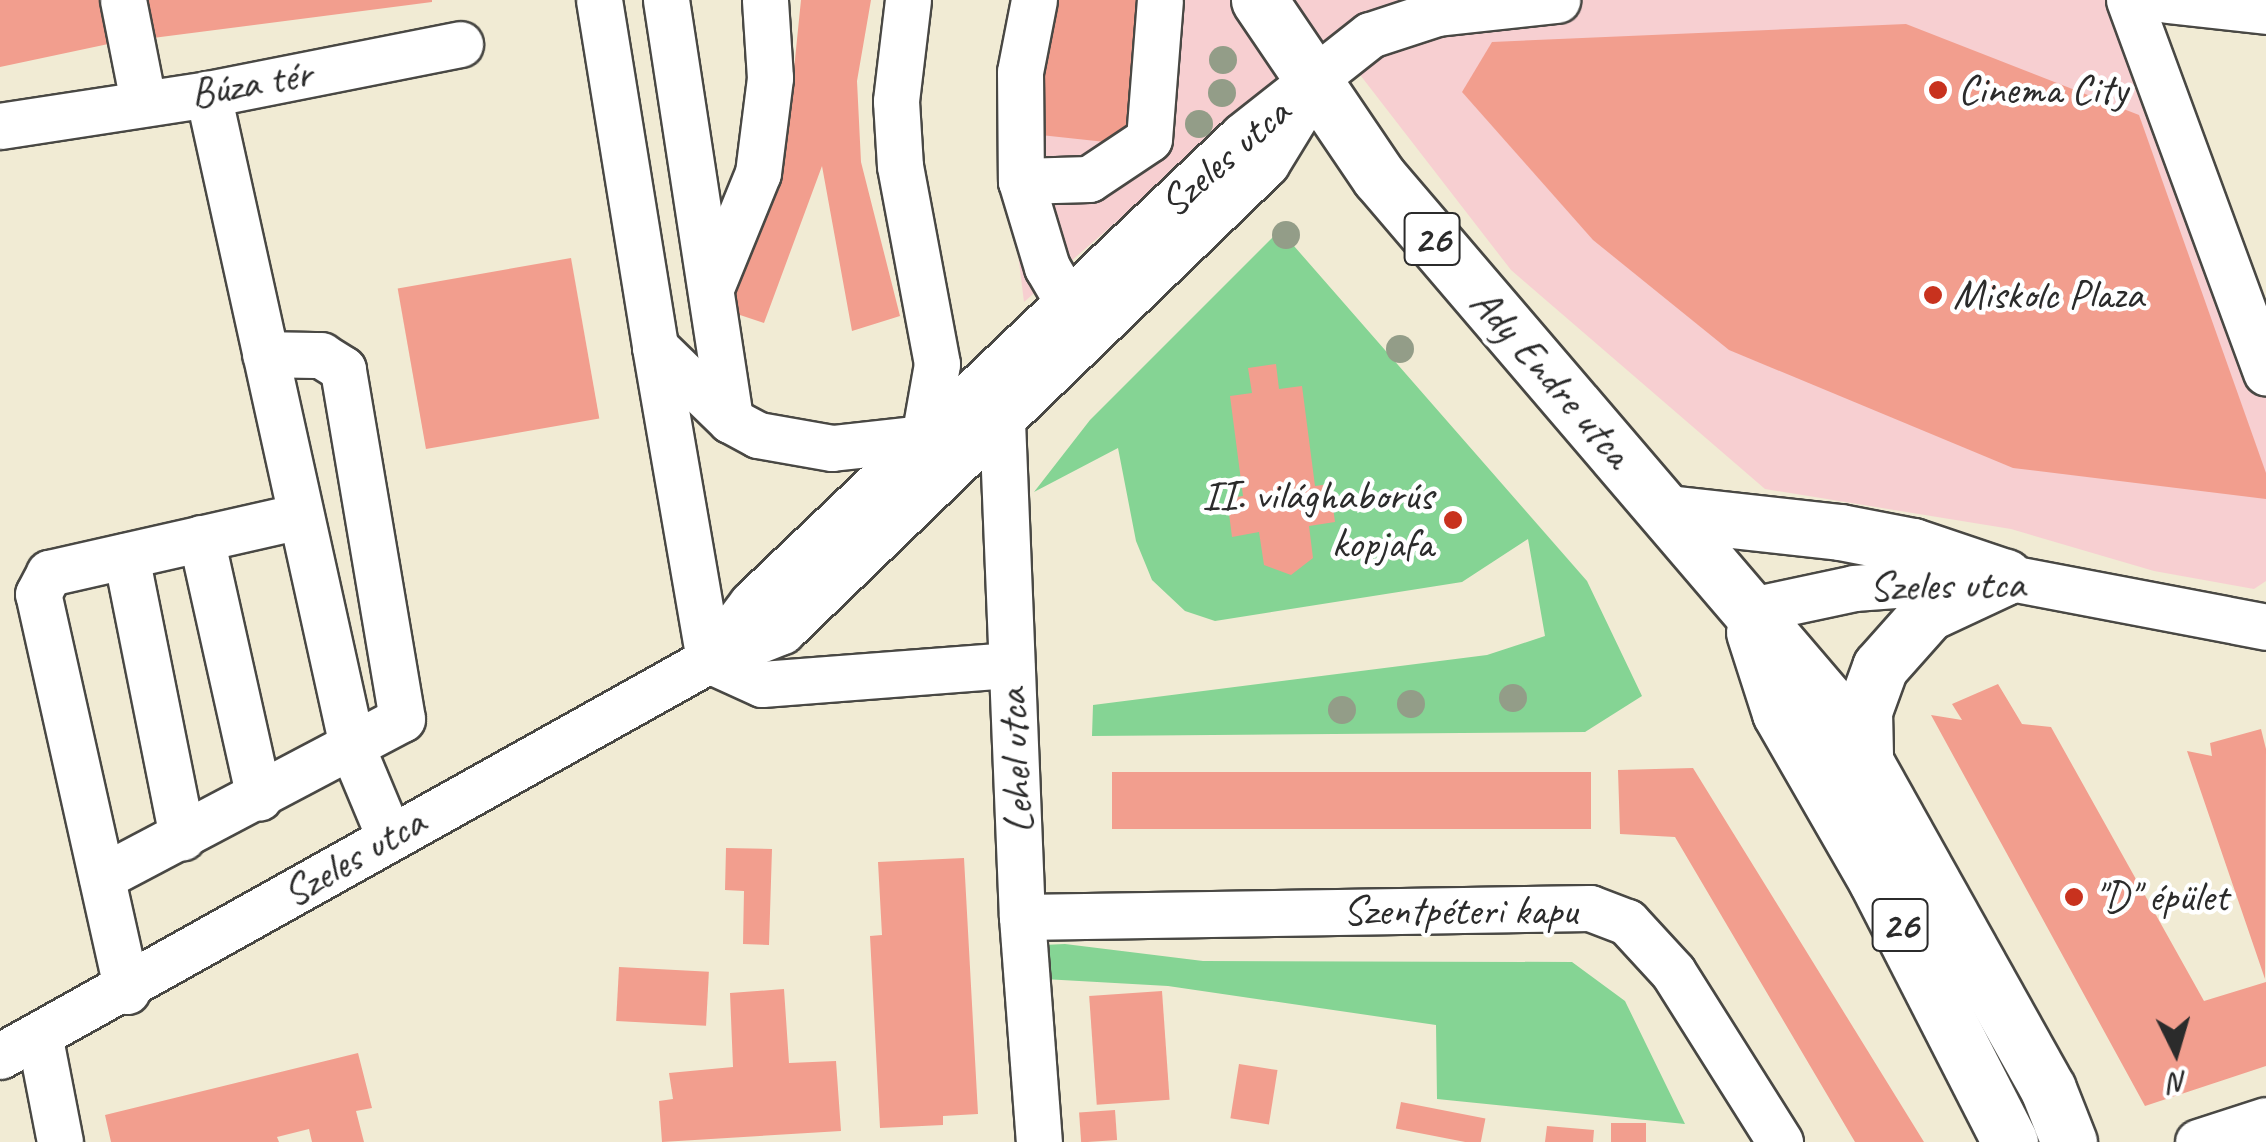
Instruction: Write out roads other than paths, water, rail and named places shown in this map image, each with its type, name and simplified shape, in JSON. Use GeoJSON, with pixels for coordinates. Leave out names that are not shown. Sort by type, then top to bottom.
{"type":"FeatureCollection","features":[{"type":"Feature","properties":{"kind":"main road","name":"Ady Endre utca"},"geometry":{"type":"LineString","coordinates":[[1259,0],[1379,177],[1668,513]]}},
{"type":"Feature","properties":{"kind":"main road"},"geometry":{"type":"LineString","coordinates":[[1668,513],[1840,532],[1913,546],[2005,576]]}},
{"type":"Feature","properties":{"kind":"main road","name":"26"},"geometry":{"type":"LineString","coordinates":[[1668,513],[1865,755],[2048,1089],[2070,1142]]}},
{"type":"Feature","properties":{"kind":"main road"},"geometry":{"type":"LineString","coordinates":[[1865,755],[1864,711],[1880,667],[1928,613],[2005,576]]}},
{"type":"Feature","properties":{"kind":"main road","name":"26"},"geometry":{"type":"LineString","coordinates":[[1746,610],[1780,713],[1886,899],[2010,1142]]}},
{"type":"Feature","properties":{"kind":"street","name":"Búza tér"},"geometry":{"type":"LineString","coordinates":[[123,0],[143,102],[208,94],[460,44]]}},
{"type":"Feature","properties":{"kind":"street"},"geometry":{"type":"LineString","coordinates":[[599,0],[708,660],[762,684],[1012,665]]}},
{"type":"Feature","properties":{"kind":"street"},"geometry":{"type":"LineString","coordinates":[[666,0],[730,420]]}},
{"type":"Feature","properties":{"kind":"street"},"geometry":{"type":"LineString","coordinates":[[710,290],[758,173],[770,78],[766,0]]}},
{"type":"Feature","properties":{"kind":"street"},"geometry":{"type":"LineString","coordinates":[[655,347],[730,420],[792,445],[832,448],[924,438],[937,364],[900,166],[896,100],[908,0]]}},
{"type":"Feature","properties":{"kind":"street"},"geometry":{"type":"LineString","coordinates":[[1034,0],[1020,72],[1021,181],[1047,267],[1078,320]]}},
{"type":"Feature","properties":{"kind":"street"},"geometry":{"type":"LineString","coordinates":[[1021,181],[1089,179],[1150,139],[1160,0]]}},
{"type":"Feature","properties":{"kind":"street","name":"Szeles utca"},"geometry":{"type":"LineString","coordinates":[[708,660],[752,603],[924,438],[986,398],[1078,320],[1242,136],[1315,84],[1370,35],[1380,14],[1438,13],[1557,0]]}},
{"type":"Feature","properties":{"kind":"street"},"geometry":{"type":"LineString","coordinates":[[2128,0],[2266,373]]}},
{"type":"Feature","properties":{"kind":"street"},"geometry":{"type":"LineString","coordinates":[[2167,0],[2266,11]]}},
{"type":"Feature","properties":{"kind":"street"},"geometry":{"type":"LineString","coordinates":[[208,94],[353,750],[390,836]]}},
{"type":"Feature","properties":{"kind":"street"},"geometry":{"type":"LineString","coordinates":[[0,126],[143,102]]}},
{"type":"Feature","properties":{"kind":"street","name":"Szeles utca"},"geometry":{"type":"LineString","coordinates":[[20,1047],[708,660],[782,631],[986,398],[1049,375],[1078,320]]}},
{"type":"Feature","properties":{"kind":"street"},"geometry":{"type":"LineString","coordinates":[[102,878],[353,750],[402,719],[343,370],[320,355],[265,354]]}},
{"type":"Feature","properties":{"kind":"street"},"geometry":{"type":"LineString","coordinates":[[937,364],[986,398]]}},
{"type":"Feature","properties":{"kind":"street","name":"Lehel utca"},"geometry":{"type":"LineString","coordinates":[[986,398],[1012,665],[1022,917],[1039,1142]]}},
{"type":"Feature","properties":{"kind":"street"},"geometry":{"type":"LineString","coordinates":[[127,990],[38,594],[49,573],[300,516]]}},
{"type":"Feature","properties":{"kind":"street"},"geometry":{"type":"LineString","coordinates":[[200,538],[259,798]]}},
{"type":"Feature","properties":{"kind":"street"},"geometry":{"type":"LineString","coordinates":[[126,556],[182,837]]}},
{"type":"Feature","properties":{"kind":"street","name":"Szeles utca"},"geometry":{"type":"LineString","coordinates":[[1746,610],[1854,588],[2005,576],[2259,618]]}},
{"type":"Feature","properties":{"kind":"street","name":"Szentpéteri kapu"},"geometry":{"type":"LineString","coordinates":[[1022,917],[1590,908],[1627,922],[1673,972],[1780,1142]]}},
{"type":"Feature","properties":{"kind":"street"},"geometry":{"type":"LineString","coordinates":[[20,1047],[60,1142]]}},
{"type":"Feature","properties":{"kind":"street"},"geometry":{"type":"LineString","coordinates":[[2198,1142],[2266,1120]]}},
{"type":"Feature","properties":{"kind":"place","name":"Cinema City"},"geometry":{"type":"Point","coordinates":[1938,90]}},
{"type":"Feature","properties":{"kind":"place","name":"Miskolc Plaza"},"geometry":{"type":"Point","coordinates":[1933,295]}},
{"type":"Feature","properties":{"kind":"place","name":"II. világhaborús kopjafa"},"geometry":{"type":"Point","coordinates":[1453,520]}},
{"type":"Feature","properties":{"kind":"place","name":"\"D\" épület"},"geometry":{"type":"Point","coordinates":[2074,897]}}]}
